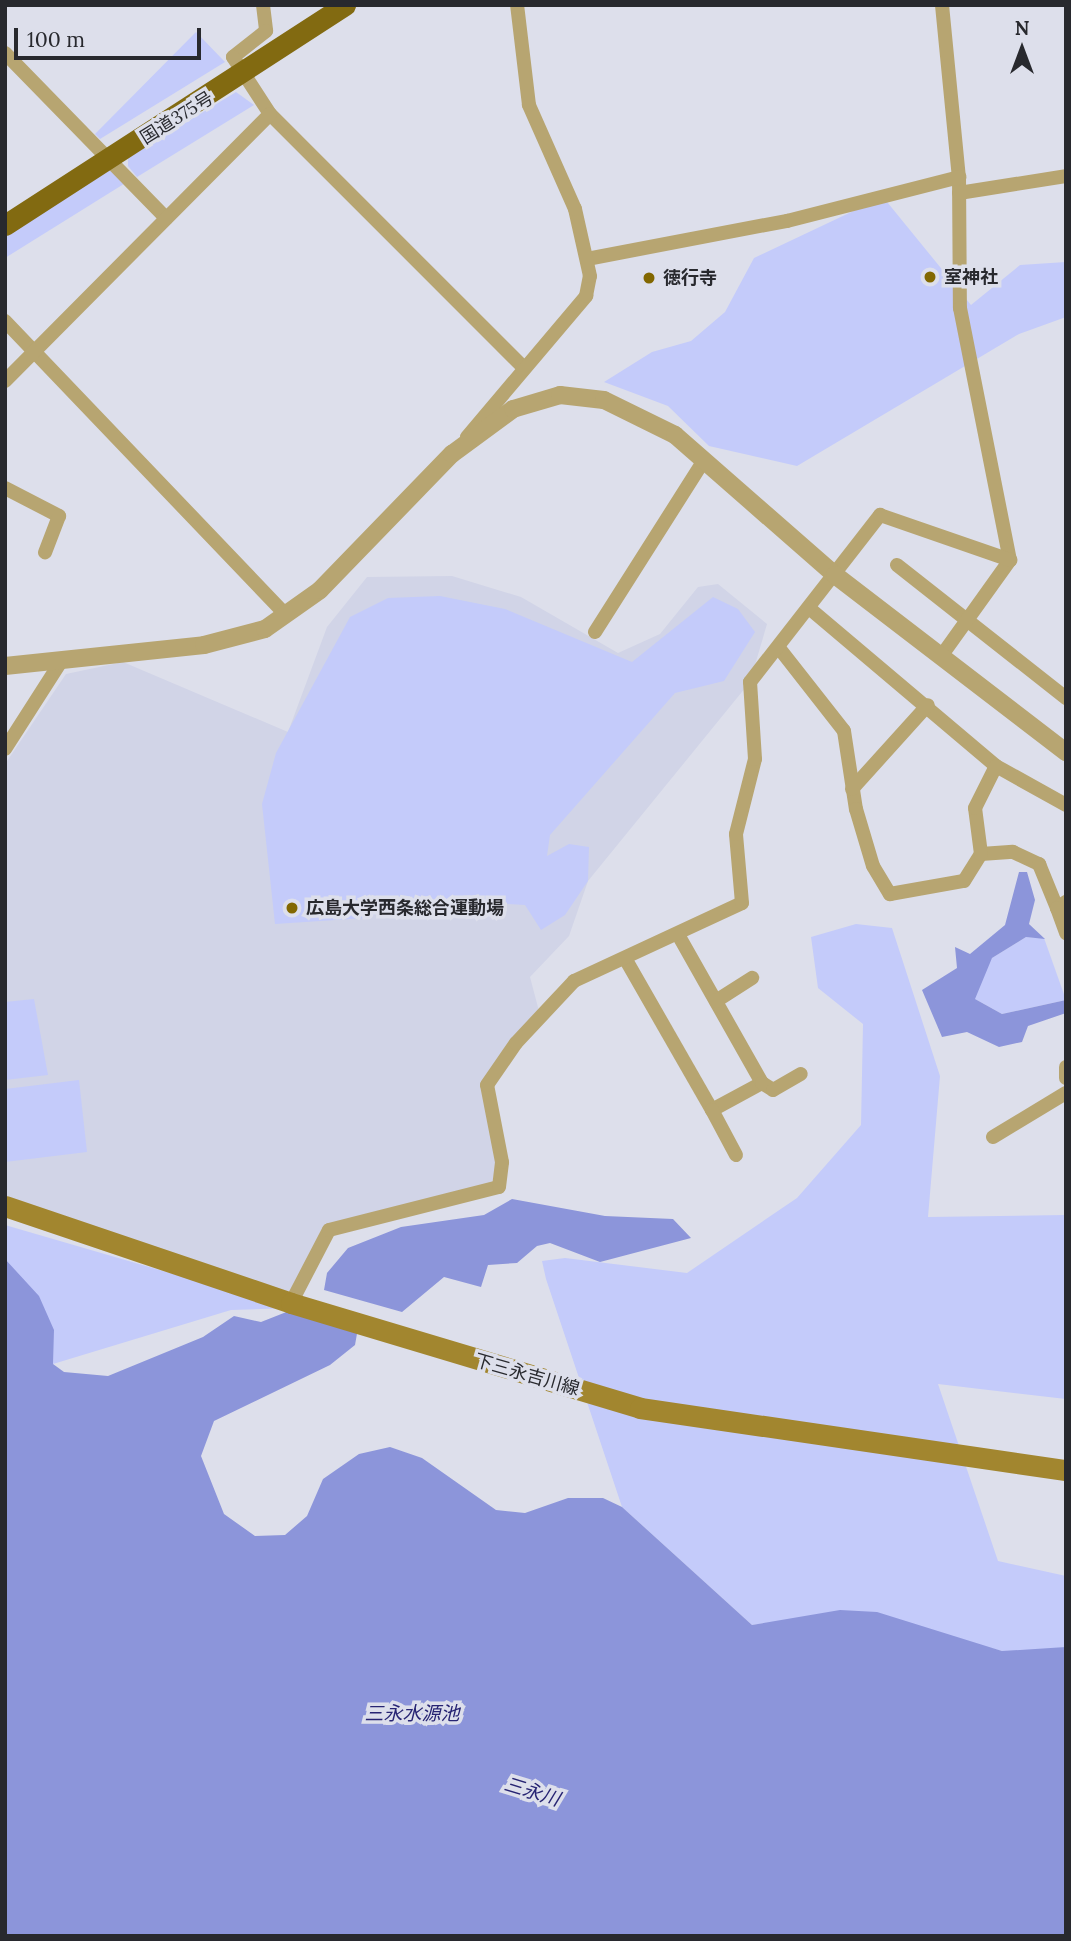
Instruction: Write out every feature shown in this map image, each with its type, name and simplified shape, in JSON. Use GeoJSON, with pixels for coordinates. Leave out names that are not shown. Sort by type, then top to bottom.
{"type":"FeatureCollection","features":[{"type":"Feature","properties":{"kind":"highway","name":"国道375号"},"geometry":{"type":"LineString","coordinates":[[5,225],[245,74],[345,5]]}},
{"type":"Feature","properties":{"kind":"main road","name":"下三永吉川線"},"geometry":{"type":"LineString","coordinates":[[5,1206],[291,1303],[640,1408],[1066,1470]]}},
{"type":"Feature","properties":{"kind":"street"},"geometry":{"type":"LineString","coordinates":[[263,5],[266,32],[233,57],[270,114],[522,365]]}},
{"type":"Feature","properties":{"kind":"street"},"geometry":{"type":"LineString","coordinates":[[5,666],[204,645],[265,629],[320,590],[452,454],[522,365],[586,296],[587,259],[575,209],[529,105],[517,5]]}},
{"type":"Feature","properties":{"kind":"street"},"geometry":{"type":"LineString","coordinates":[[942,5],[959,177],[960,308],[1010,560],[942,655]]}},
{"type":"Feature","properties":{"kind":"street"},"geometry":{"type":"LineString","coordinates":[[5,53],[112,158],[166,218]]}},
{"type":"Feature","properties":{"kind":"street"},"geometry":{"type":"LineString","coordinates":[[5,382],[270,114]]}},
{"type":"Feature","properties":{"kind":"street"},"geometry":{"type":"LineString","coordinates":[[959,193],[1066,176]]}},
{"type":"Feature","properties":{"kind":"street"},"geometry":{"type":"LineString","coordinates":[[587,259],[788,221],[959,177]]}},
{"type":"Feature","properties":{"kind":"street"},"geometry":{"type":"LineString","coordinates":[[5,321],[286,615]]}},
{"type":"Feature","properties":{"kind":"street"},"geometry":{"type":"LineString","coordinates":[[452,454],[513,409],[560,395],[604,400],[642,415],[704,460],[835,575],[1066,752]]}},
{"type":"Feature","properties":{"kind":"street"},"geometry":{"type":"LineString","coordinates":[[595,632],[704,460]]}},
{"type":"Feature","properties":{"kind":"street"},"geometry":{"type":"LineString","coordinates":[[5,488],[59,516],[45,552]]}},
{"type":"Feature","properties":{"kind":"street"},"geometry":{"type":"LineString","coordinates":[[291,1303],[329,1230],[499,1187],[502,1162],[487,1085],[558,996],[574,981],[680,936],[742,903],[736,834],[755,759],[750,682],[779,648],[880,514],[1010,560]]}},
{"type":"Feature","properties":{"kind":"street"},"geometry":{"type":"LineString","coordinates":[[897,565],[965,622],[1066,698]]}},
{"type":"Feature","properties":{"kind":"street"},"geometry":{"type":"LineString","coordinates":[[809,608],[928,705],[996,766],[1066,805]]}},
{"type":"Feature","properties":{"kind":"street"},"geometry":{"type":"LineString","coordinates":[[779,648],[844,731],[852,789],[873,866],[890,894],[964,881],[981,854],[975,808],[996,766]]}},
{"type":"Feature","properties":{"kind":"street"},"geometry":{"type":"LineString","coordinates":[[5,749],[62,660]]}},
{"type":"Feature","properties":{"kind":"street"},"geometry":{"type":"LineString","coordinates":[[852,789],[928,705]]}},
{"type":"Feature","properties":{"kind":"street"},"geometry":{"type":"LineString","coordinates":[[981,854],[1029,855],[1062,905],[1066,933]]}},
{"type":"Feature","properties":{"kind":"street"},"geometry":{"type":"LineString","coordinates":[[680,936],[762,1083],[773,1090],[801,1074]]}},
{"type":"Feature","properties":{"kind":"street"},"geometry":{"type":"LineString","coordinates":[[626,960],[736,1155]]}},
{"type":"Feature","properties":{"kind":"street"},"geometry":{"type":"LineString","coordinates":[[716,1001],[752,978]]}},
{"type":"Feature","properties":{"kind":"street"},"geometry":{"type":"LineString","coordinates":[[1066,1067],[1066,1077]]}},
{"type":"Feature","properties":{"kind":"street"},"geometry":{"type":"LineString","coordinates":[[712,1110],[762,1083]]}},
{"type":"Feature","properties":{"kind":"street"},"geometry":{"type":"LineString","coordinates":[[993,1138],[1066,1093]]}},
{"type":"Feature","properties":{"kind":"shaded area"},"geometry":{"type":"Polygon","coordinates":[[[196,32],[225,62],[100,139],[95,134],[196,32]]]}},
{"type":"Feature","properties":{"kind":"shaded area"},"geometry":{"type":"Polygon","coordinates":[[[236,92],[254,105],[137,177],[128,166],[128,158],[236,92]]]}},
{"type":"Feature","properties":{"kind":"shaded area"},"geometry":{"type":"Polygon","coordinates":[[[110,169],[127,182],[5,258],[5,234],[110,169]]]}},
{"type":"Feature","properties":{"kind":"shaded area"},"geometry":{"type":"Polygon","coordinates":[[[883,197],[971,305],[1020,265],[1066,262],[1066,317],[1019,334],[797,466],[709,446],[668,406],[604,382],[652,352],[691,341],[725,312],[754,258],[883,197]]]}},
{"type":"Feature","properties":{"kind":"shaded area","name":"広島大学西条総合運動場"},"geometry":{"type":"Polygon","coordinates":[[[452,576],[521,597],[618,653],[660,634],[698,587],[718,584],[767,624],[750,682],[588,881],[569,936],[530,977],[540,1015],[481,1085],[496,1165],[492,1184],[327,1227],[289,1293],[5,1199],[5,764],[66,674],[123,662],[288,732],[327,627],[367,577],[452,576]]]}},
{"type":"Feature","properties":{"kind":"shaded area"},"geometry":{"type":"Polygon","coordinates":[[[440,596],[505,609],[632,662],[713,597],[738,609],[755,632],[724,681],[675,693],[550,835],[547,856],[569,844],[589,847],[588,881],[565,915],[541,930],[525,905],[414,898],[366,918],[275,924],[262,804],[276,753],[350,617],[388,598],[440,596]]]}},
{"type":"Feature","properties":{"kind":"shaded area"},"geometry":{"type":"Polygon","coordinates":[[[856,924],[892,928],[940,1076],[928,1217],[1066,1215],[1066,1399],[938,1384],[998,1561],[1066,1576],[1066,1651],[1002,1651],[853,1611],[752,1625],[622,1507],[546,1279],[542,1261],[565,1258],[687,1273],[797,1198],[861,1125],[863,1024],[818,988],[811,937],[856,924]]]}},
{"type":"Feature","properties":{"kind":"shaded area"},"geometry":{"type":"Polygon","coordinates":[[[1026,937],[1044,938],[1066,1000],[1002,1014],[975,999],[974,989],[992,958],[1026,937]]]}},
{"type":"Feature","properties":{"kind":"shaded area"},"geometry":{"type":"Polygon","coordinates":[[[34,999],[48,1075],[5,1080],[5,1002],[34,999]]]}},
{"type":"Feature","properties":{"kind":"shaded area"},"geometry":{"type":"Polygon","coordinates":[[[79,1080],[87,1152],[5,1162],[5,1089],[79,1080]]]}},
{"type":"Feature","properties":{"kind":"shaded area"},"geometry":{"type":"Polygon","coordinates":[[[5,1225],[290,1308],[231,1310],[53,1364],[5,1267],[5,1225]]]}},
{"type":"Feature","properties":{"kind":"water"},"geometry":{"type":"Polygon","coordinates":[[[1019,872],[1027,872],[1035,900],[1029,924],[1045,939],[1026,937],[992,958],[975,999],[1002,1014],[1066,1000],[1066,1013],[1028,1026],[1022,1042],[999,1047],[967,1032],[942,1037],[922,990],[957,968],[955,947],[970,954],[1005,925],[1019,872]]]}},
{"type":"Feature","properties":{"kind":"water"},"geometry":{"type":"Polygon","coordinates":[[[512,1199],[605,1216],[673,1219],[691,1238],[600,1262],[550,1243],[537,1246],[517,1263],[488,1265],[481,1287],[444,1277],[402,1312],[324,1290],[327,1273],[348,1248],[401,1227],[484,1215],[512,1199]]]}},
{"type":"Feature","properties":{"kind":"water","name":"三永水源池"},"geometry":{"type":"Polygon","coordinates":[[[5,1259],[39,1296],[54,1330],[53,1364],[64,1372],[108,1376],[203,1337],[234,1316],[261,1322],[294,1309],[358,1328],[355,1345],[330,1365],[214,1421],[201,1456],[224,1514],[255,1536],[285,1535],[307,1516],[323,1479],[359,1454],[390,1447],[422,1458],[496,1510],[525,1513],[568,1498],[603,1498],[622,1507],[752,1625],[840,1610],[877,1612],[1002,1651],[1066,1647],[1066,1936],[5,1936],[5,1259]]]}},
{"type":"Feature","properties":{"kind":"place","name":"室神社"},"geometry":{"type":"Point","coordinates":[930,277]}},
{"type":"Feature","properties":{"kind":"place","name":"徳行寺"},"geometry":{"type":"Point","coordinates":[649,278]}},
{"type":"Feature","properties":{"kind":"place","name":"広島大学西条総合運動場"},"geometry":{"type":"Point","coordinates":[292,908]}},
{"type":"Feature","properties":{"kind":"water label","name":"三永川"},"geometry":{"type":"Point","coordinates":[532,1792]}}]}
